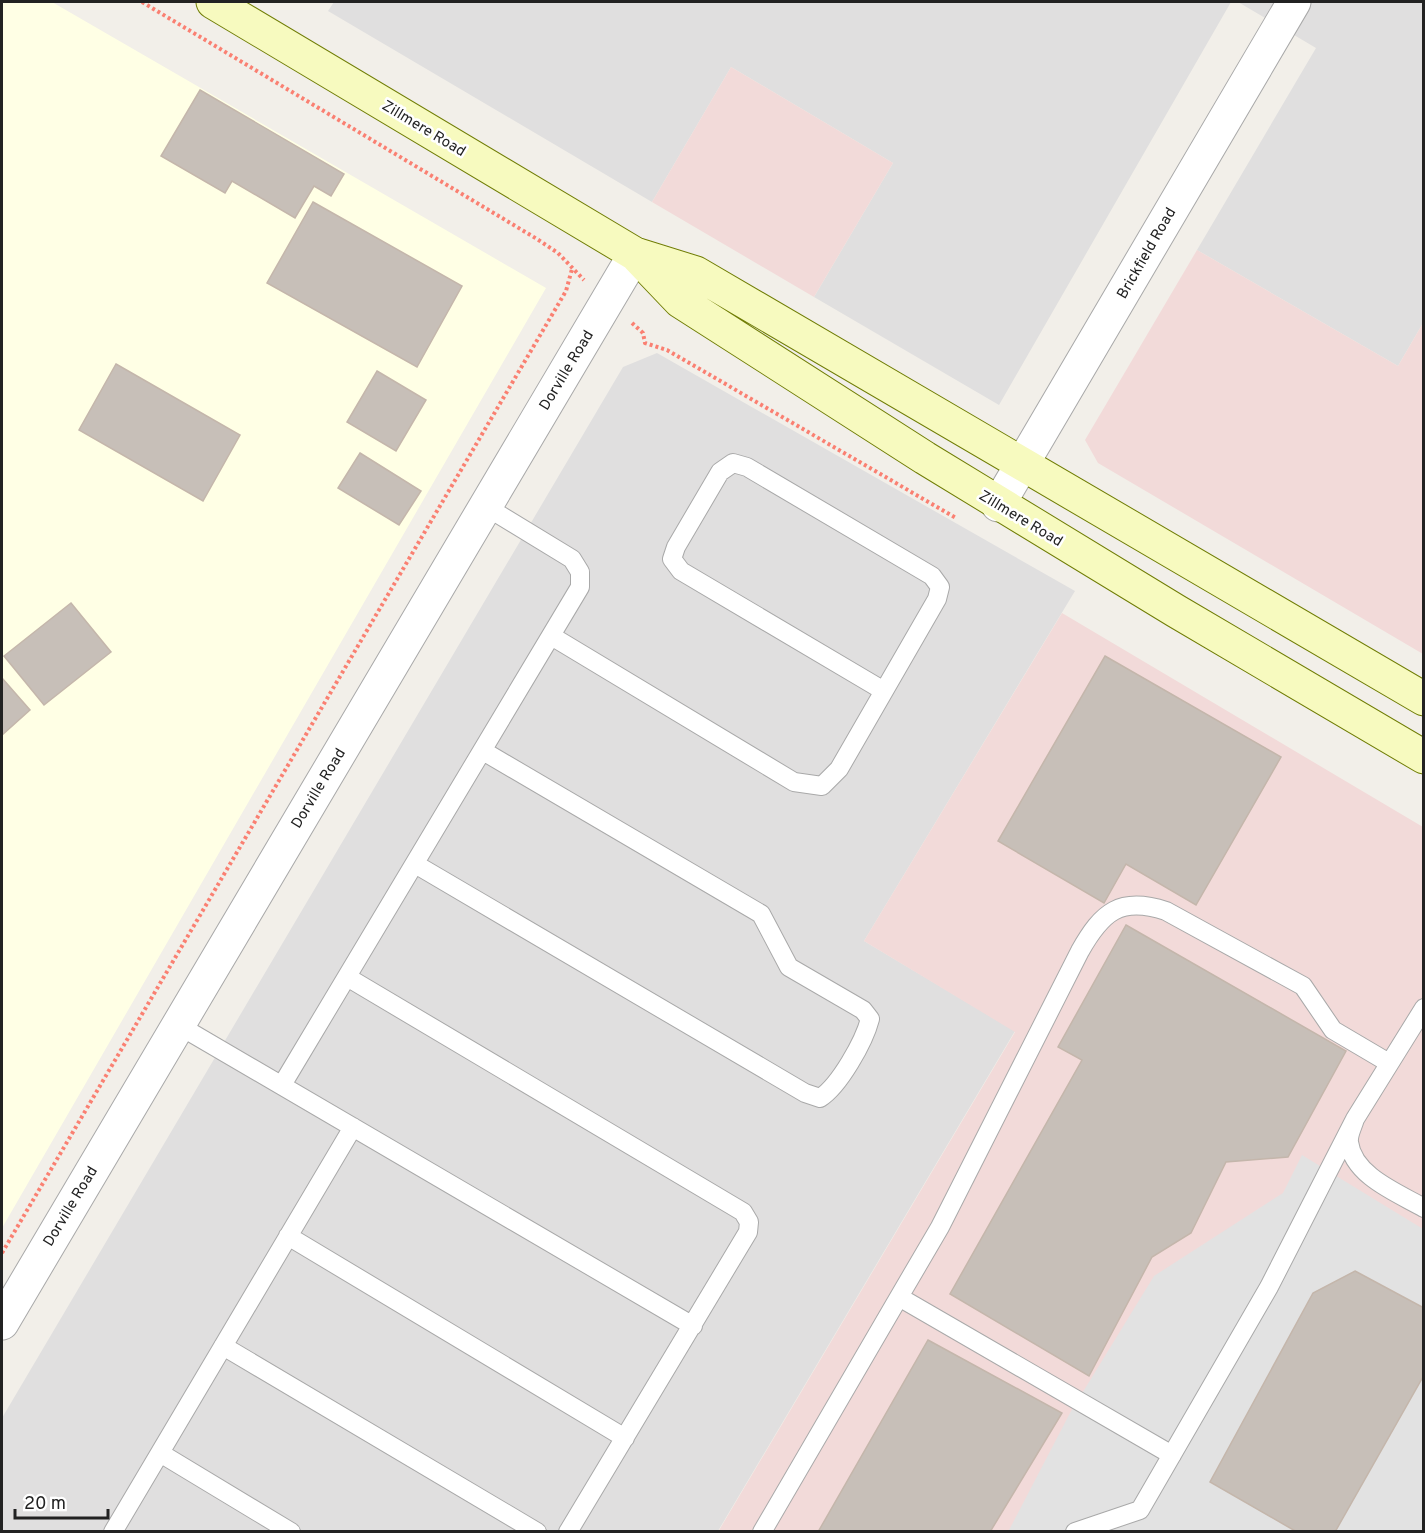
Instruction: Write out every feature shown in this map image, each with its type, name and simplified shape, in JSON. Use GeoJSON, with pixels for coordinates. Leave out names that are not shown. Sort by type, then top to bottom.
{"type":"FeatureCollection","features":[{"type":"Feature","properties":{"kind":"main road","name":"Zillmere Road"},"geometry":{"type":"LineString","coordinates":[[213,2],[635,254],[696,273],[1424,699]]}},
{"type":"Feature","properties":{"kind":"main road","name":"Zillmere Road"},"geometry":{"type":"LineString","coordinates":[[635,254],[680,301],[998,505],[1424,757]]}},
{"type":"Feature","properties":{"kind":"street","name":"Brickfield Road"},"geometry":{"type":"LineString","coordinates":[[998,505],[1294,2]]}},
{"type":"Feature","properties":{"kind":"street","name":"Dorville Road"},"geometry":{"type":"LineString","coordinates":[[2,1323],[635,254]]}},
{"type":"Feature","properties":{"kind":"lane"},"geometry":{"type":"LineString","coordinates":[[553,637],[794,782],[822,786],[839,769],[938,598],[940,587],[932,576],[747,467],[734,463],[720,472],[676,547],[672,558],[681,571],[884,691]]}},
{"type":"Feature","properties":{"kind":"lane"},"geometry":{"type":"LineString","coordinates":[[282,1085],[553,637],[580,586],[580,572],[572,559],[484,506]]}},
{"type":"Feature","properties":{"kind":"lane"},"geometry":{"type":"LineString","coordinates":[[415,864],[805,1093],[820,1098],[831,1091],[867,1032],[870,1019],[863,1010],[789,967],[761,914],[483,751]]}},
{"type":"Feature","properties":{"kind":"lane"},"geometry":{"type":"LineString","coordinates":[[762,1532],[940,1227],[1085,941],[1103,917],[1116,908],[1140,905],[1166,911],[1303,986],[1332,1030],[1389,1063]]}},
{"type":"Feature","properties":{"kind":"lane"},"geometry":{"type":"LineString","coordinates":[[347,977],[743,1212],[749,1222],[748,1232],[568,1532]]}},
{"type":"Feature","properties":{"kind":"lane"},"geometry":{"type":"LineString","coordinates":[[1075,1532],[1140,1510],[1269,1287],[1355,1119],[1424,1008]]}},
{"type":"Feature","properties":{"kind":"lane"},"geometry":{"type":"LineString","coordinates":[[178,1024],[693,1326]]}},
{"type":"Feature","properties":{"kind":"lane"},"geometry":{"type":"LineString","coordinates":[[1355,1119],[1348,1139],[1351,1151],[1368,1175],[1424,1208]]}},
{"type":"Feature","properties":{"kind":"lane"},"geometry":{"type":"LineString","coordinates":[[113,1532],[353,1127]]}},
{"type":"Feature","properties":{"kind":"lane"},"geometry":{"type":"LineString","coordinates":[[288,1236],[625,1438]]}},
{"type":"Feature","properties":{"kind":"lane"},"geometry":{"type":"LineString","coordinates":[[898,1297],[1172,1455]]}},
{"type":"Feature","properties":{"kind":"lane"},"geometry":{"type":"LineString","coordinates":[[223,1346],[537,1532]]}},
{"type":"Feature","properties":{"kind":"lane"},"geometry":{"type":"LineString","coordinates":[[160,1453],[291,1532]]}},
{"type":"Feature","properties":{"kind":"path"},"geometry":{"type":"LineString","coordinates":[[2,1253],[566,291],[572,269],[558,253],[537,239],[142,2]]}},
{"type":"Feature","properties":{"kind":"shaded area"},"geometry":{"type":"Polygon","coordinates":[[[2,2],[52,2],[546,288],[2,1228],[2,2]]]}},
{"type":"Feature","properties":{"kind":"shaded area"},"geometry":{"type":"Polygon","coordinates":[[[334,2],[1231,2],[999,405],[814,297],[893,163],[731,67],[652,202],[328,11],[334,2]]]}},
{"type":"Feature","properties":{"kind":"shaded area"},"geometry":{"type":"Polygon","coordinates":[[[1238,2],[1423,2],[1423,323],[1398,366],[1197,250],[1316,48],[1238,2]]]}},
{"type":"Feature","properties":{"kind":"shaded area"},"geometry":{"type":"Polygon","coordinates":[[[731,67],[893,163],[814,297],[652,202],[731,67]]]}},
{"type":"Feature","properties":{"kind":"shaded area"},"geometry":{"type":"Polygon","coordinates":[[[1197,250],[1398,366],[1423,323],[1423,654],[1098,463],[1085,440],[1197,250]]]}},
{"type":"Feature","properties":{"kind":"shaded area"},"geometry":{"type":"Polygon","coordinates":[[[657,353],[1075,591],[864,941],[1015,1031],[718,1531],[2,1532],[2,1418],[623,367],[657,353]]]}},
{"type":"Feature","properties":{"kind":"shaded area"},"geometry":{"type":"Polygon","coordinates":[[[1062,613],[1423,827],[1423,1531],[718,1532],[1015,1032],[864,941],[1062,613]]]}},
{"type":"Feature","properties":{"kind":"shaded area"},"geometry":{"type":"Polygon","coordinates":[[[1302,1155],[1423,1229],[1423,1531],[1008,1532],[1070,1413],[1154,1276],[1283,1193],[1302,1155]]]}},
{"type":"Feature","properties":{"kind":"building"},"geometry":{"type":"Polygon","coordinates":[[[200,90],[344,174],[331,196],[314,186],[295,218],[232,181],[225,193],[161,156],[200,90]]]}},
{"type":"Feature","properties":{"kind":"building"},"geometry":{"type":"Polygon","coordinates":[[[313,202],[462,286],[417,367],[267,283],[313,202]]]}},
{"type":"Feature","properties":{"kind":"building"},"geometry":{"type":"Polygon","coordinates":[[[116,364],[240,435],[203,501],[79,430],[116,364]]]}},
{"type":"Feature","properties":{"kind":"building"},"geometry":{"type":"Polygon","coordinates":[[[377,371],[426,400],[396,451],[347,422],[377,371]]]}},
{"type":"Feature","properties":{"kind":"building"},"geometry":{"type":"Polygon","coordinates":[[[360,453],[421,491],[399,525],[338,488],[360,453]]]}},
{"type":"Feature","properties":{"kind":"building"},"geometry":{"type":"Polygon","coordinates":[[[71,603],[111,652],[44,705],[4,656],[71,603]]]}},
{"type":"Feature","properties":{"kind":"building"},"geometry":{"type":"Polygon","coordinates":[[[1105,656],[1281,757],[1196,905],[1126,864],[1104,903],[998,841],[1105,656]]]}},
{"type":"Feature","properties":{"kind":"building"},"geometry":{"type":"Polygon","coordinates":[[[2,678],[30,710],[2,735],[2,678]]]}},
{"type":"Feature","properties":{"kind":"building"},"geometry":{"type":"Polygon","coordinates":[[[1126,925],[1346,1051],[1288,1157],[1226,1162],[1191,1233],[1152,1257],[1089,1376],[950,1294],[1082,1060],[1058,1047],[1126,925]]]}},
{"type":"Feature","properties":{"kind":"building"},"geometry":{"type":"Polygon","coordinates":[[[1355,1271],[1424,1308],[1424,1375],[1335,1532],[1297,1532],[1210,1482],[1313,1293],[1355,1271]]]}},
{"type":"Feature","properties":{"kind":"building"},"geometry":{"type":"Polygon","coordinates":[[[928,1340],[1062,1413],[990,1532],[818,1532],[928,1340]]]}}]}
